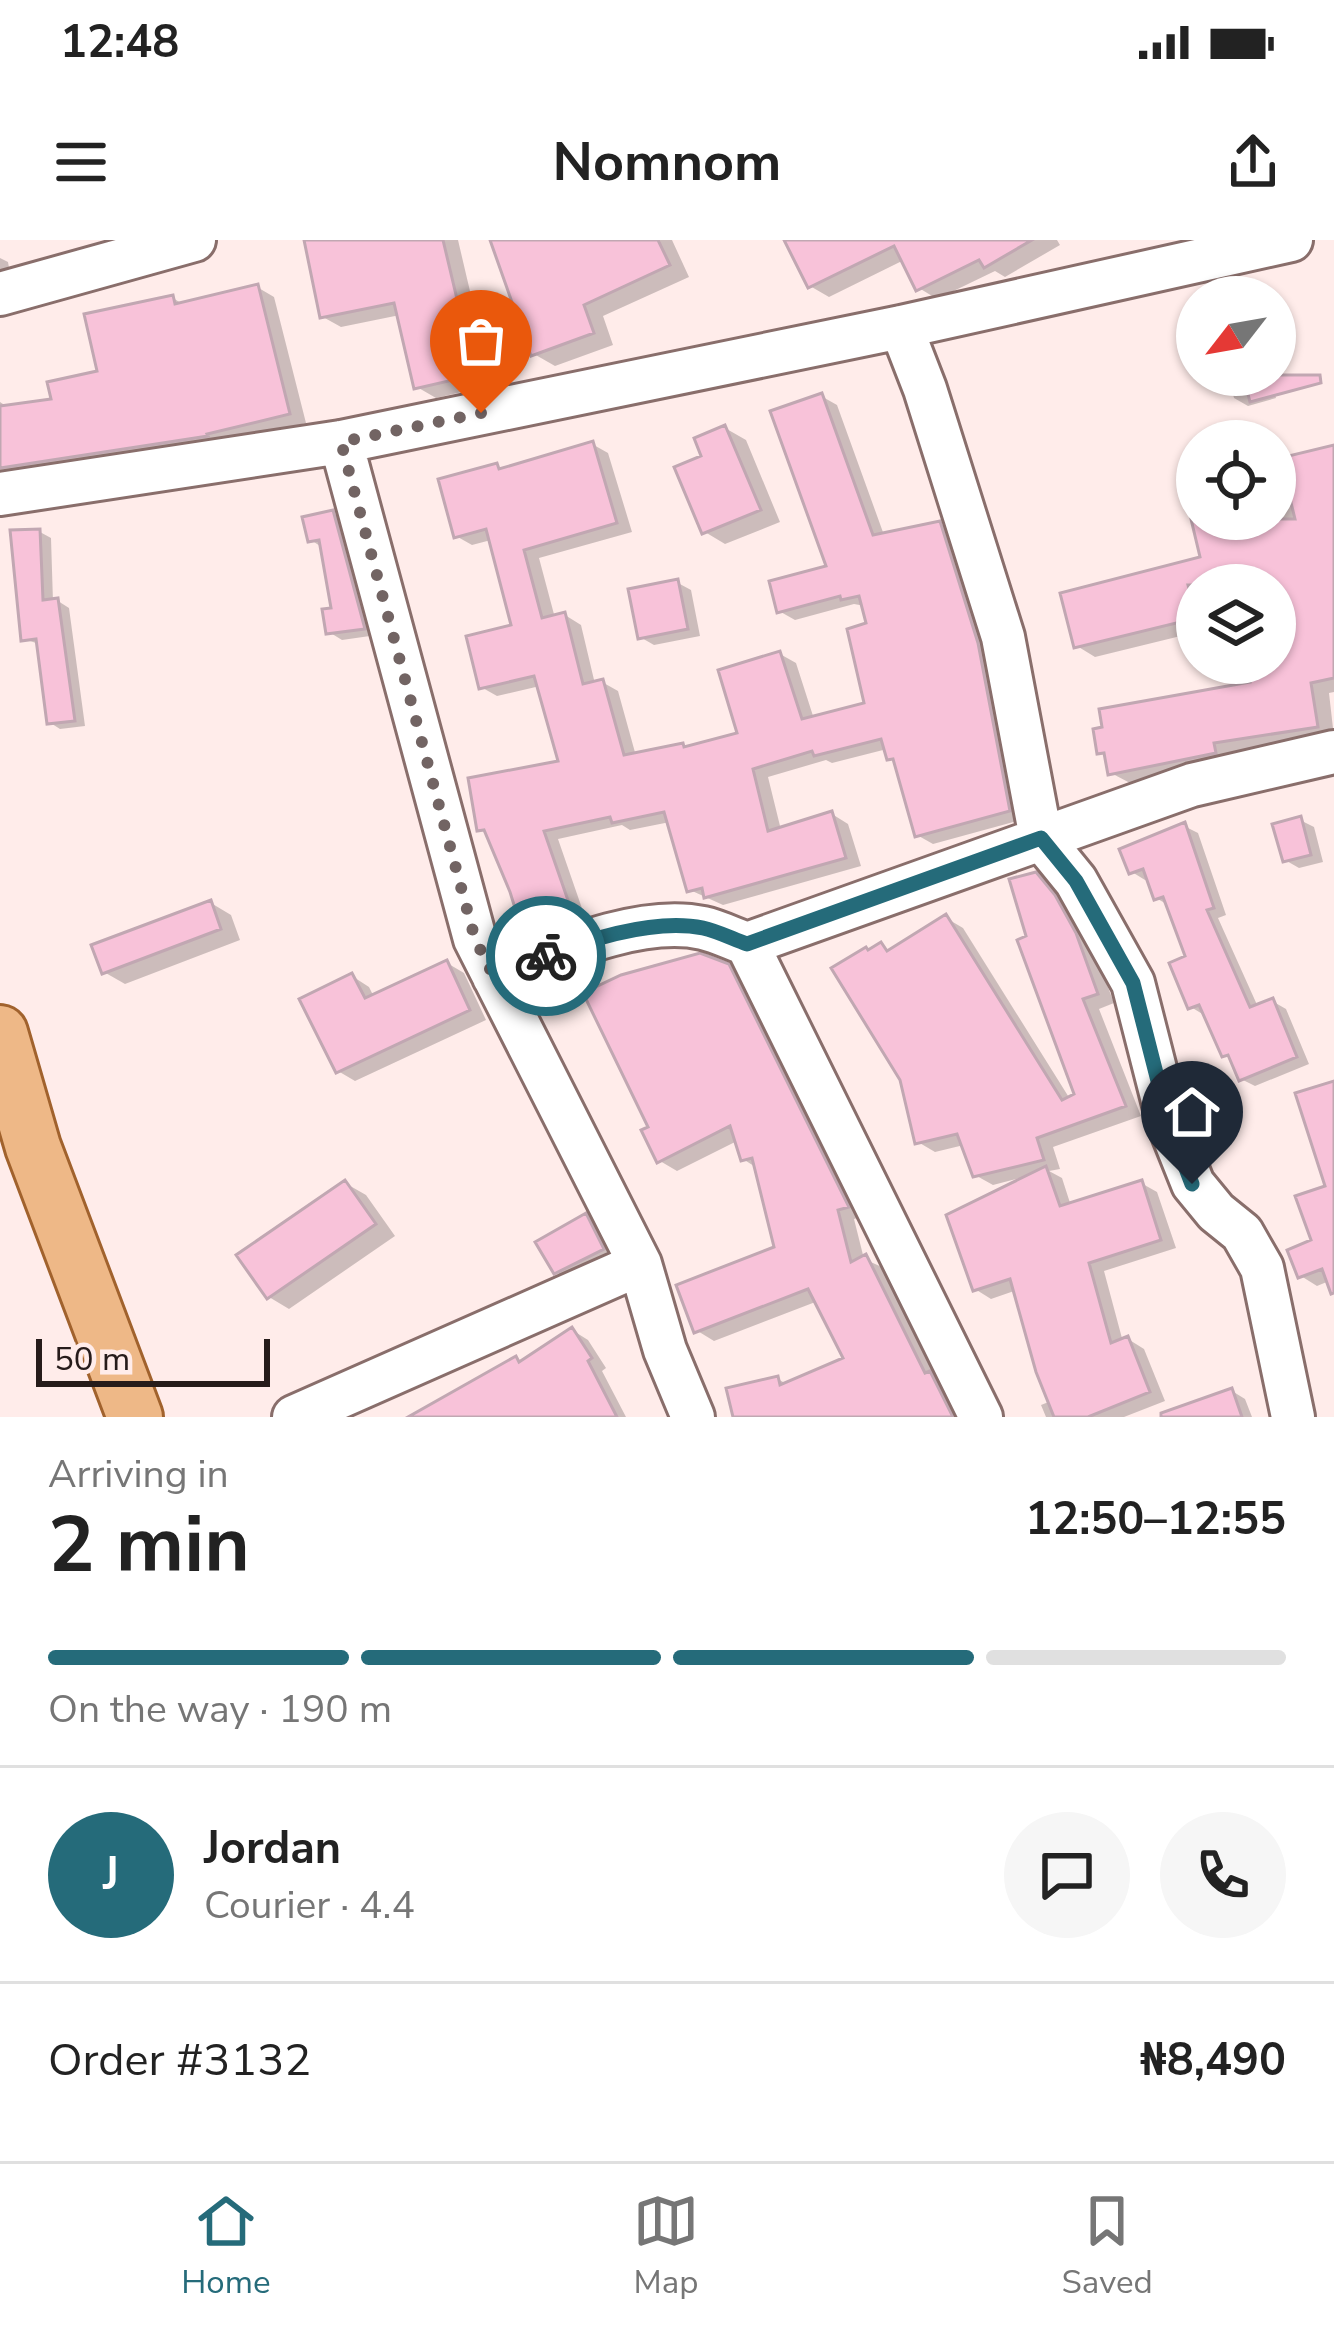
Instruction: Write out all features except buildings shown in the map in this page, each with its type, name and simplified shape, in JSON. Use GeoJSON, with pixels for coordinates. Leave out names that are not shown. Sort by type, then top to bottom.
{"type":"FeatureCollection","features":[{"type":"Feature","properties":{"kind":"main road"},"geometry":{"type":"LineString","coordinates":[[4,1064],[135,1417]]}},
{"type":"Feature","properties":{"kind":"street"},"geometry":{"type":"LineString","coordinates":[[0,294],[194,240]]}},
{"type":"Feature","properties":{"kind":"street"},"geometry":{"type":"LineString","coordinates":[[0,494],[341,442],[901,327],[1292,240]]}},
{"type":"Feature","properties":{"kind":"street"},"geometry":{"type":"LineString","coordinates":[[901,327],[1004,637],[1041,838],[1076,881],[1133,983],[1169,1124],[1192,1184],[1242,1233],[1262,1268],[1293,1417]]}},
{"type":"Feature","properties":{"kind":"street"},"geometry":{"type":"LineString","coordinates":[[341,442],[475,939],[640,1264],[665,1350],[693,1417]]}},
{"type":"Feature","properties":{"kind":"street"},"geometry":{"type":"LineString","coordinates":[[494,977],[580,943],[658,926],[702,928],[747,944],[1192,784],[1334,752]]}},
{"type":"Feature","properties":{"kind":"street"},"geometry":{"type":"LineString","coordinates":[[747,944],[981,1417]]}},
{"type":"Feature","properties":{"kind":"street"},"geometry":{"type":"LineString","coordinates":[[294,1417],[640,1264]]}},
{"type":"Feature","properties":{"kind":"way so far"},"geometry":{"type":"LineString","coordinates":[[481,413],[341,442],[475,939],[494,977],[546,956]]}},
{"type":"Feature","properties":{"kind":"route"},"geometry":{"type":"LineString","coordinates":[[546,956],[580,943],[658,926],[702,928],[747,944],[1041,838],[1076,881],[1133,983],[1169,1124],[1192,1184]]}}]}
